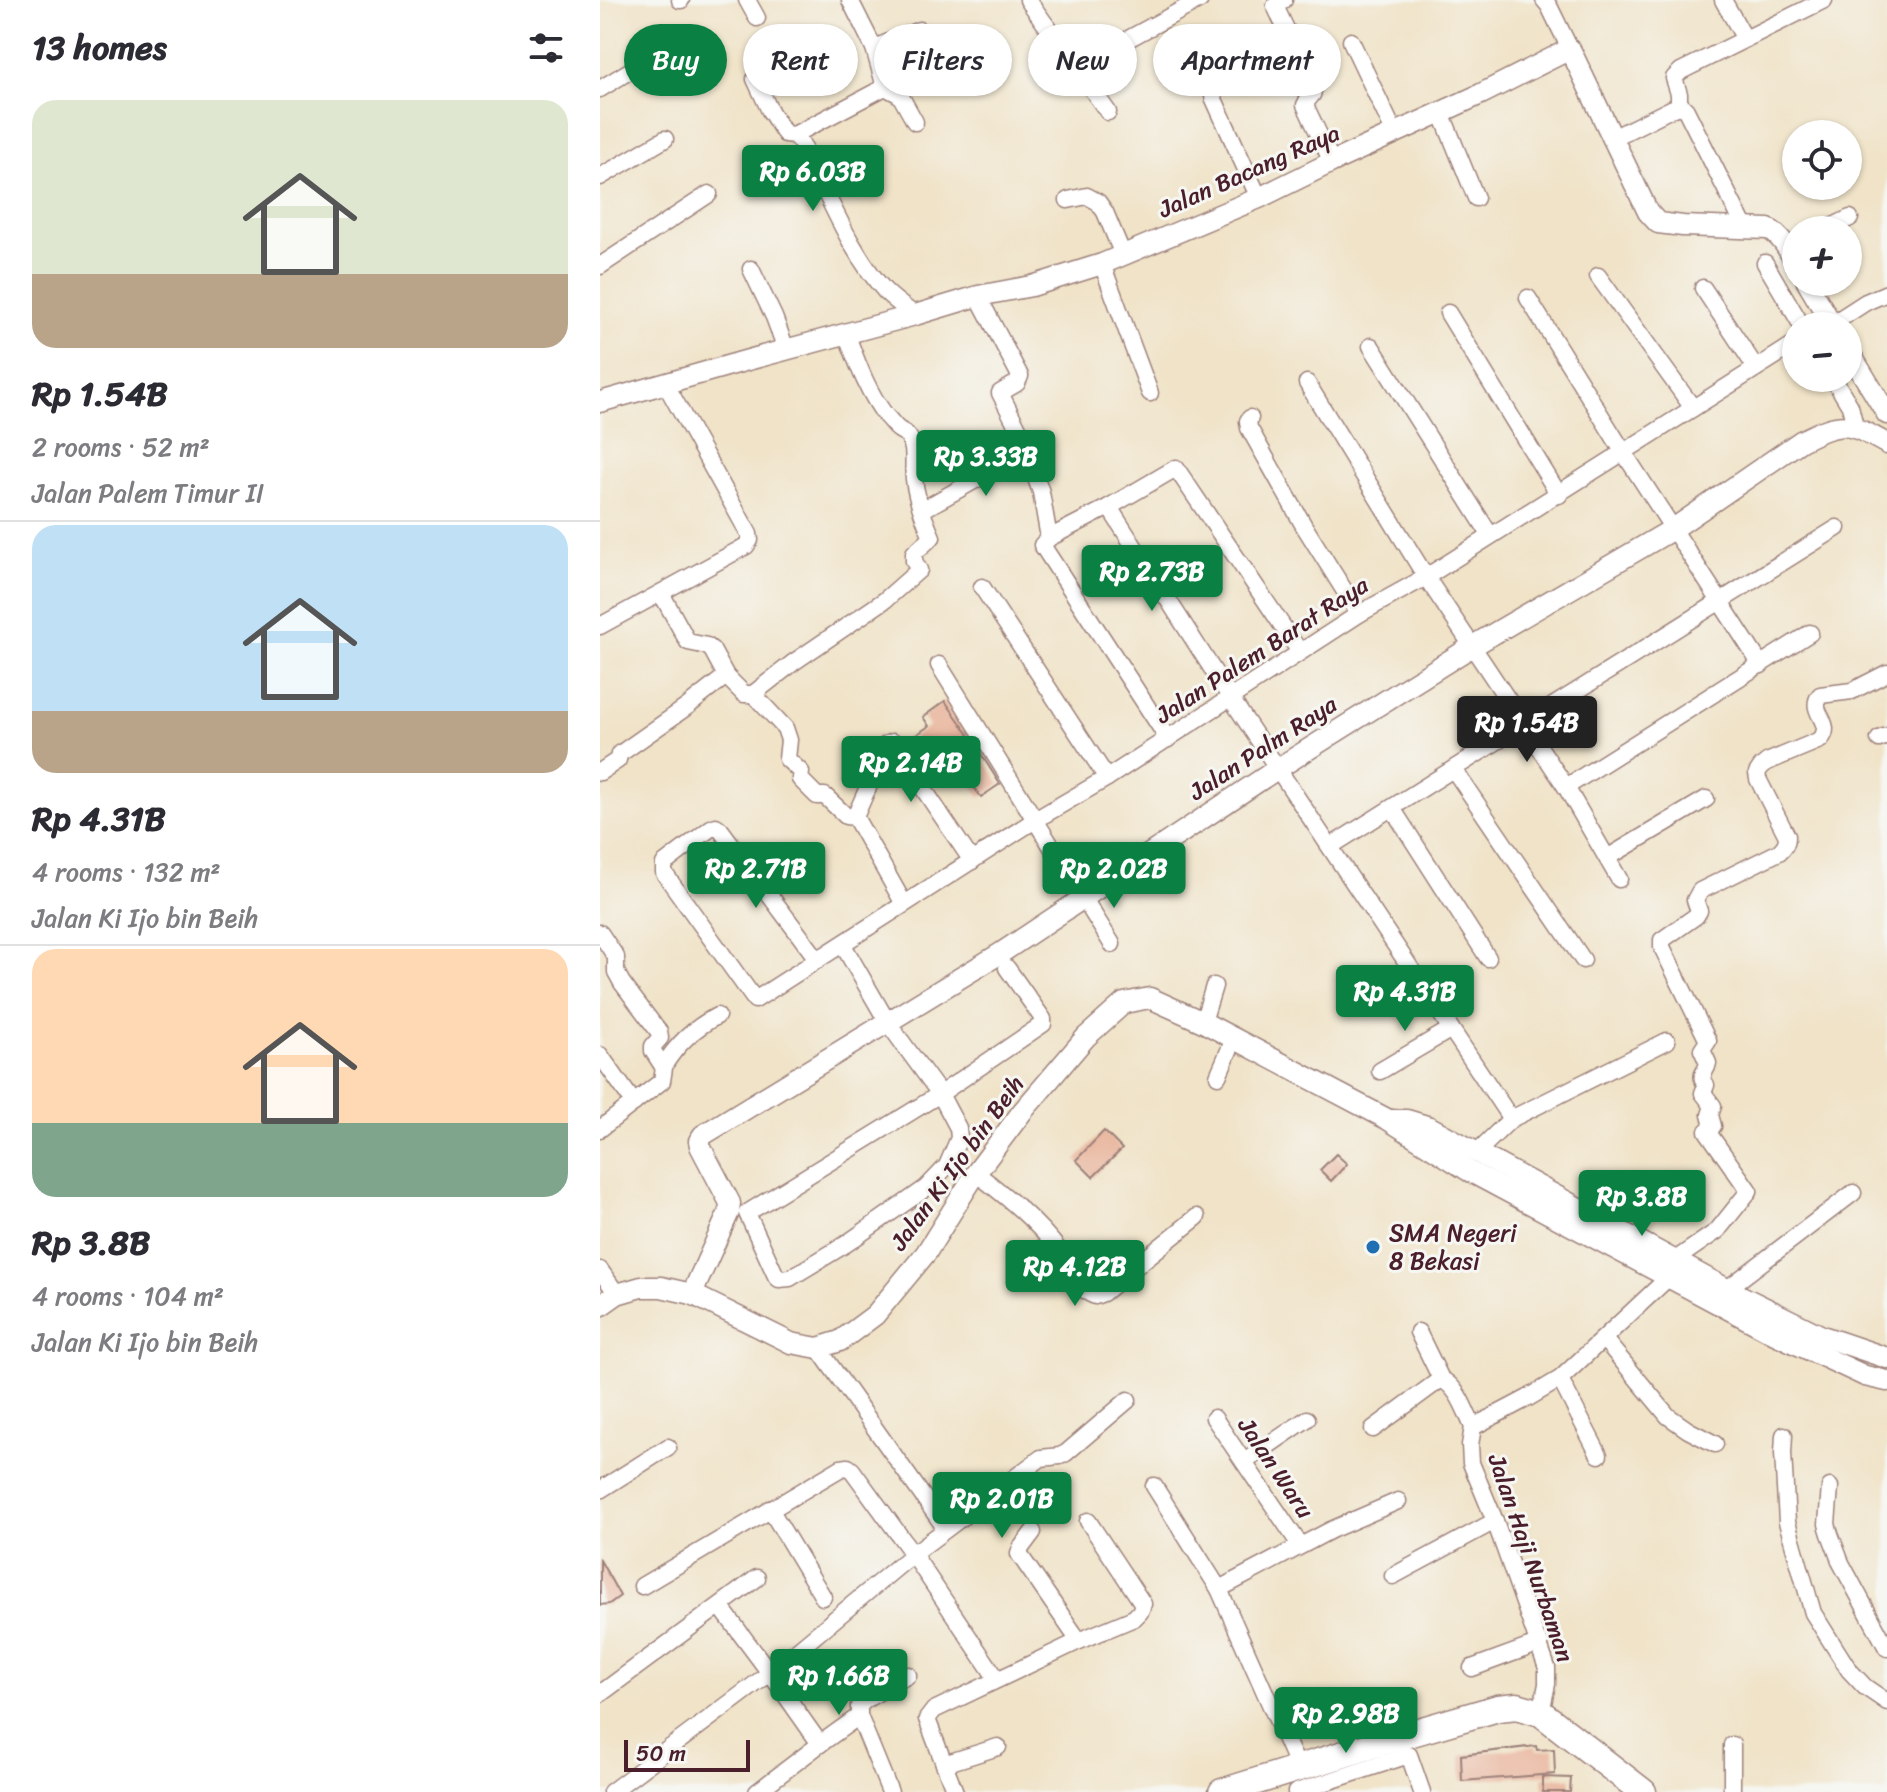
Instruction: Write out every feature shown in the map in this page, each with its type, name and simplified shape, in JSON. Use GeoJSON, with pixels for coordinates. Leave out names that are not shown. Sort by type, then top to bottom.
{"type":"FeatureCollection","features":[{"type":"Feature","properties":{"kind":"main road"},"geometry":{"type":"LineString","coordinates":[[1222,1792],[1297,1780],[1498,1708],[1517,1706],[1541,1713],[1643,1792]]}},
{"type":"Feature","properties":{"kind":"street"},"geometry":{"type":"LineString","coordinates":[[747,0],[757,18]]}},
{"type":"Feature","properties":{"kind":"street"},"geometry":{"type":"LineString","coordinates":[[850,0],[874,48]]}},
{"type":"Feature","properties":{"kind":"street"},"geometry":{"type":"LineString","coordinates":[[1028,0],[1108,112]]}},
{"type":"Feature","properties":{"kind":"street"},"geometry":{"type":"LineString","coordinates":[[1137,34],[1200,0]]}},
{"type":"Feature","properties":{"kind":"street"},"geometry":{"type":"LineString","coordinates":[[1284,0],[1275,6],[1311,81],[1314,95],[1305,105],[1332,162]]}},
{"type":"Feature","properties":{"kind":"street"},"geometry":{"type":"LineString","coordinates":[[1544,0],[1648,212],[1658,223],[1773,231],[1782,240]]}},
{"type":"Feature","properties":{"kind":"street"},"geometry":{"type":"LineString","coordinates":[[1723,0],[1745,39]]}},
{"type":"Feature","properties":{"kind":"street"},"geometry":{"type":"LineString","coordinates":[[1679,106],[1675,82],[1677,74],[1802,5],[1824,0]]}},
{"type":"Feature","properties":{"kind":"street"},"geometry":{"type":"LineString","coordinates":[[1351,41],[1395,134]]}},
{"type":"Feature","properties":{"kind":"street","name":"Jalan Bacang Raya"},"geometry":{"type":"LineString","coordinates":[[600,402],[978,296],[1032,286],[1102,264],[1259,198],[1570,49]]}},
{"type":"Feature","properties":{"kind":"street"},"geometry":{"type":"LineString","coordinates":[[600,89],[624,74]]}},
{"type":"Feature","properties":{"kind":"street"},"geometry":{"type":"LineString","coordinates":[[763,96],[785,134],[794,135],[874,93]]}},
{"type":"Feature","properties":{"kind":"street"},"geometry":{"type":"LineString","coordinates":[[901,96],[915,122]]}},
{"type":"Feature","properties":{"kind":"street"},"geometry":{"type":"LineString","coordinates":[[1213,97],[1259,198]]}},
{"type":"Feature","properties":{"kind":"street"},"geometry":{"type":"LineString","coordinates":[[1611,139],[1679,106]]}},
{"type":"Feature","properties":{"kind":"street"},"geometry":{"type":"LineString","coordinates":[[1679,106],[1686,110],[1745,228]]}},
{"type":"Feature","properties":{"kind":"street"},"geometry":{"type":"LineString","coordinates":[[1441,112],[1476,198]]}},
{"type":"Feature","properties":{"kind":"street"},"geometry":{"type":"LineString","coordinates":[[794,135],[865,264],[886,292],[915,315]]}},
{"type":"Feature","properties":{"kind":"street"},"geometry":{"type":"LineString","coordinates":[[600,177],[665,139]]}},
{"type":"Feature","properties":{"kind":"street"},"geometry":{"type":"LineString","coordinates":[[600,266],[709,194]]}},
{"type":"Feature","properties":{"kind":"street"},"geometry":{"type":"LineString","coordinates":[[1068,200],[1087,196],[1098,202],[1123,255]]}},
{"type":"Feature","properties":{"kind":"street"},"geometry":{"type":"LineString","coordinates":[[1765,263],[1794,312]]}},
{"type":"Feature","properties":{"kind":"street"},"geometry":{"type":"LineString","coordinates":[[1102,264],[1150,393]]}},
{"type":"Feature","properties":{"kind":"street"},"geometry":{"type":"LineString","coordinates":[[751,269],[786,349]]}},
{"type":"Feature","properties":{"kind":"street"},"geometry":{"type":"LineString","coordinates":[[1598,276],[1693,408]]}},
{"type":"Feature","properties":{"kind":"street"},"geometry":{"type":"LineString","coordinates":[[1703,288],[1756,368]]}},
{"type":"Feature","properties":{"kind":"street"},"geometry":{"type":"LineString","coordinates":[[1851,312],[1887,293]]}},
{"type":"Feature","properties":{"kind":"street"},"geometry":{"type":"LineString","coordinates":[[978,296],[1020,376],[1017,383],[1000,393],[1029,450],[1049,538]]}},
{"type":"Feature","properties":{"kind":"street"},"geometry":{"type":"LineString","coordinates":[[1528,298],[1761,665]]}},
{"type":"Feature","properties":{"kind":"street"},"geometry":{"type":"LineString","coordinates":[[1448,313],[1559,495]]}},
{"type":"Feature","properties":{"kind":"street"},"geometry":{"type":"LineString","coordinates":[[661,593],[683,637],[712,650],[726,676],[744,694],[753,694],[885,600],[919,570],[914,553],[932,537],[924,521],[913,476],[910,440],[908,435],[897,429],[870,393],[846,333]]}},
{"type":"Feature","properties":{"kind":"street"},"geometry":{"type":"LineString","coordinates":[[1371,346],[1490,535]]}},
{"type":"Feature","properties":{"kind":"street","name":"Jalan Palem Barat Raya"},"geometry":{"type":"LineString","coordinates":[[818,960],[716,826],[667,861],[664,867],[667,877],[755,1000],[843,945],[1035,820],[1107,778],[1359,614],[1426,577],[1559,495],[1782,352]]}},
{"type":"Feature","properties":{"kind":"street"},"geometry":{"type":"LineString","coordinates":[[1862,373],[1887,414]]}},
{"type":"Feature","properties":{"kind":"street"},"geometry":{"type":"LineString","coordinates":[[600,626],[749,544],[750,537],[665,383]]}},
{"type":"Feature","properties":{"kind":"street"},"geometry":{"type":"LineString","coordinates":[[1307,383],[1426,577],[1566,787],[1619,879]]}},
{"type":"Feature","properties":{"kind":"street"},"geometry":{"type":"LineString","coordinates":[[1842,392],[1850,406],[1855,426],[1887,444]]}},
{"type":"Feature","properties":{"kind":"street"},"geometry":{"type":"LineString","coordinates":[[1250,418],[1249,428],[1304,526],[1359,614]]}},
{"type":"Feature","properties":{"kind":"street","name":"Jalan Palm Raya"},"geometry":{"type":"LineString","coordinates":[[692,1294],[727,1218],[730,1203],[700,1146],[703,1135],[1001,953],[1277,769],[1471,647],[1673,529],[1801,441],[1823,429],[1855,426]]}},
{"type":"Feature","properties":{"kind":"street"},"geometry":{"type":"LineString","coordinates":[[922,510],[1029,450]]}},
{"type":"Feature","properties":{"kind":"street"},"geometry":{"type":"LineString","coordinates":[[1168,739],[1042,545],[1049,538],[1176,468],[1300,652]]}},
{"type":"Feature","properties":{"kind":"street"},"geometry":{"type":"LineString","coordinates":[[1109,507],[1277,769],[1511,1119]]}},
{"type":"Feature","properties":{"kind":"street"},"geometry":{"type":"LineString","coordinates":[[1331,846],[1837,528]]}},
{"type":"Feature","properties":{"kind":"street"},"geometry":{"type":"LineString","coordinates":[[982,587],[1107,778]]}},
{"type":"Feature","properties":{"kind":"street"},"geometry":{"type":"LineString","coordinates":[[1566,787],[1810,633]]}},
{"type":"Feature","properties":{"kind":"street"},"geometry":{"type":"LineString","coordinates":[[939,665],[1112,944]]}},
{"type":"Feature","properties":{"kind":"street","name":"Jalan Haji Nurbaman"},"geometry":{"type":"LineString","coordinates":[[1541,1713],[1547,1668],[1471,1463],[1470,1435],[1473,1427],[1560,1379],[1672,1269],[1717,1231],[1749,1191],[1707,1131],[1713,1126],[1710,1115],[1713,1106],[1703,1093],[1706,1085],[1702,1079],[1708,1063],[1702,1050],[1708,1041],[1662,947],[1662,940],[1696,916],[1699,911],[1695,900],[1700,891],[1779,852],[1787,843],[1787,836],[1757,773],[1767,762],[1820,740],[1825,735],[1817,698],[1852,691],[1887,673]]}},
{"type":"Feature","properties":{"kind":"street"},"geometry":{"type":"LineString","coordinates":[[600,772],[618,760],[618,755],[726,676]]}},
{"type":"Feature","properties":{"kind":"street"},"geometry":{"type":"LineString","coordinates":[[753,694],[785,728],[789,740],[787,759],[801,772],[800,779],[817,796],[825,796],[846,816],[855,817]]}},
{"type":"Feature","properties":{"kind":"street"},"geometry":{"type":"LineString","coordinates":[[855,817],[887,744],[892,742],[972,861]]}},
{"type":"Feature","properties":{"kind":"street"},"geometry":{"type":"LineString","coordinates":[[1454,770],[1583,960]]}},
{"type":"Feature","properties":{"kind":"street"},"geometry":{"type":"LineString","coordinates":[[1607,858],[1706,799]]}},
{"type":"Feature","properties":{"kind":"street"},"geometry":{"type":"LineString","coordinates":[[1392,808],[1488,958]]}},
{"type":"Feature","properties":{"kind":"street"},"geometry":{"type":"LineString","coordinates":[[855,817],[904,904]]}},
{"type":"Feature","properties":{"kind":"street"},"geometry":{"type":"LineString","coordinates":[[600,933],[616,957],[616,972],[622,983],[661,1035],[652,1049],[663,1067]]}},
{"type":"Feature","properties":{"kind":"street"},"geometry":{"type":"LineString","coordinates":[[843,945],[888,1023],[940,1094],[958,1128],[959,1138],[947,1166],[926,1188],[846,1244],[790,1278],[779,1279],[747,1213],[940,1094],[1043,1024],[1043,1019],[1007,968]]}},
{"type":"Feature","properties":{"kind":"street"},"geometry":{"type":"LineString","coordinates":[[1203,1022],[1214,986]]}},
{"type":"Feature","properties":{"kind":"street","name":"Jalan Ki Ijo bin Beih"},"geometry":{"type":"LineString","coordinates":[[818,1348],[840,1341],[875,1315],[926,1253],[976,1173],[1022,1112],[1086,1037],[1124,1003],[1150,998],[1203,1022],[1387,1119],[1469,1171],[1672,1269]]}},
{"type":"Feature","properties":{"kind":"street"},"geometry":{"type":"LineString","coordinates":[[600,1129],[662,1081],[663,1067],[676,1046],[717,1016]]}},
{"type":"Feature","properties":{"kind":"street"},"geometry":{"type":"LineString","coordinates":[[1380,1071],[1451,1029]]}},
{"type":"Feature","properties":{"kind":"street"},"geometry":{"type":"LineString","coordinates":[[1218,1076],[1234,1039]]}},
{"type":"Feature","properties":{"kind":"street"},"geometry":{"type":"LineString","coordinates":[[1476,1153],[1511,1119],[1667,1041]]}},
{"type":"Feature","properties":{"kind":"street"},"geometry":{"type":"LineString","coordinates":[[600,1055],[634,1103]]}},
{"type":"Feature","properties":{"kind":"street","name":"Jalan Ki Ijo bin Beih"},"geometry":{"type":"LineString","coordinates":[[1387,1119],[1407,1120],[1430,1127],[1721,1296],[1775,1334],[1865,1376],[1887,1381]]}},
{"type":"Feature","properties":{"kind":"street"},"geometry":{"type":"LineString","coordinates":[[976,1173],[1015,1203],[1038,1226],[1061,1252],[1078,1281],[1089,1294],[1095,1296],[1103,1293],[1197,1217]]}},
{"type":"Feature","properties":{"kind":"street"},"geometry":{"type":"LineString","coordinates":[[1721,1296],[1853,1193]]}},
{"type":"Feature","properties":{"kind":"street"},"geometry":{"type":"LineString","coordinates":[[600,1270],[608,1300],[641,1287],[661,1287],[692,1294],[791,1343],[818,1348],[946,1529]]}},
{"type":"Feature","properties":{"kind":"street","name":"Jalan Ki Ijo bin Beih"},"geometry":{"type":"LineString","coordinates":[[1721,1296],[1887,1358]]}},
{"type":"Feature","properties":{"kind":"street"},"geometry":{"type":"LineString","coordinates":[[1418,1332],[1441,1379],[1449,1382],[1473,1427]]}},
{"type":"Feature","properties":{"kind":"street"},"geometry":{"type":"LineString","coordinates":[[1604,1339],[1668,1416],[1715,1444]]}},
{"type":"Feature","properties":{"kind":"street"},"geometry":{"type":"LineString","coordinates":[[1373,1429],[1441,1379]]}},
{"type":"Feature","properties":{"kind":"street"},"geometry":{"type":"LineString","coordinates":[[1560,1379],[1599,1455]]}},
{"type":"Feature","properties":{"kind":"street"},"geometry":{"type":"LineString","coordinates":[[611,1792],[770,1673],[913,1554],[1041,1458],[1066,1453],[1128,1400]]}},
{"type":"Feature","properties":{"kind":"street","name":"Jalan Waru"},"geometry":{"type":"LineString","coordinates":[[1214,1418],[1300,1545],[1219,1589]]}},
{"type":"Feature","properties":{"kind":"street"},"geometry":{"type":"LineString","coordinates":[[1244,1462],[1307,1419]]}},
{"type":"Feature","properties":{"kind":"street"},"geometry":{"type":"LineString","coordinates":[[1784,1435],[1787,1522],[1813,1613],[1849,1670],[1865,1687],[1887,1702]]}},
{"type":"Feature","properties":{"kind":"street"},"geometry":{"type":"LineString","coordinates":[[600,1490],[668,1447]]}},
{"type":"Feature","properties":{"kind":"street"},"geometry":{"type":"LineString","coordinates":[[642,1586],[770,1509],[841,1468],[848,1467],[913,1554],[997,1679]]}},
{"type":"Feature","properties":{"kind":"street"},"geometry":{"type":"LineString","coordinates":[[1154,1486],[1219,1589],[1297,1780],[1409,1755],[1422,1792]]}},
{"type":"Feature","properties":{"kind":"street"},"geometry":{"type":"LineString","coordinates":[[1830,1487],[1827,1524],[1830,1534],[1841,1563],[1887,1648]]}},
{"type":"Feature","properties":{"kind":"street"},"geometry":{"type":"LineString","coordinates":[[1300,1545],[1398,1501]]}},
{"type":"Feature","properties":{"kind":"street"},"geometry":{"type":"LineString","coordinates":[[770,1509],[823,1597]]}},
{"type":"Feature","properties":{"kind":"street"},"geometry":{"type":"LineString","coordinates":[[955,1792],[927,1719],[934,1710],[1134,1618],[1140,1612],[1143,1604],[1088,1521]]}},
{"type":"Feature","properties":{"kind":"street"},"geometry":{"type":"LineString","coordinates":[[1393,1576],[1495,1521]]}},
{"type":"Feature","properties":{"kind":"street"},"geometry":{"type":"LineString","coordinates":[[1033,1532],[1019,1554],[1079,1641]]}},
{"type":"Feature","properties":{"kind":"street"},"geometry":{"type":"LineString","coordinates":[[600,1694],[757,1578]]}},
{"type":"Feature","properties":{"kind":"street"},"geometry":{"type":"LineString","coordinates":[[720,1606],[820,1744]]}},
{"type":"Feature","properties":{"kind":"street"},"geometry":{"type":"LineString","coordinates":[[1472,1668],[1540,1643]]}},
{"type":"Feature","properties":{"kind":"street"},"geometry":{"type":"LineString","coordinates":[[890,1792],[859,1716],[859,1706],[908,1675]]}},
{"type":"Feature","properties":{"kind":"street"},"geometry":{"type":"LineString","coordinates":[[757,1792],[859,1716]]}},
{"type":"Feature","properties":{"kind":"street"},"geometry":{"type":"LineString","coordinates":[[1732,1745],[1732,1792]]}},
{"type":"Feature","properties":{"kind":"street"},"geometry":{"type":"LineString","coordinates":[[944,1764],[998,1747]]}},
{"type":"Feature","properties":{"kind":"building"},"geometry":{"type":"Polygon","coordinates":[[[945,701],[1000,784],[981,797],[956,763],[940,775],[913,737],[929,726],[923,717],[945,701]]]}},
{"type":"Feature","properties":{"kind":"building"},"geometry":{"type":"Polygon","coordinates":[[[1104,1131],[1122,1149],[1093,1177],[1076,1160],[1104,1131]]]}},
{"type":"Feature","properties":{"kind":"building"},"geometry":{"type":"Polygon","coordinates":[[[1336,1154],[1347,1164],[1331,1181],[1320,1170],[1336,1154]]]}},
{"type":"Feature","properties":{"kind":"building"},"geometry":{"type":"Polygon","coordinates":[[[600,1560],[620,1596],[609,1604],[600,1605],[600,1560]]]}},
{"type":"Feature","properties":{"kind":"building"},"geometry":{"type":"Polygon","coordinates":[[[1536,1746],[1537,1750],[1554,1749],[1555,1774],[1462,1781],[1461,1755],[1536,1746]]]}},
{"type":"Feature","properties":{"kind":"building"},"geometry":{"type":"Polygon","coordinates":[[[1543,1777],[1571,1778],[1570,1792],[1543,1792],[1543,1777]]]}},
{"type":"Feature","properties":{"kind":"place","name":"SMA Negeri 8 Bekasi"},"geometry":{"type":"Point","coordinates":[1373,1247]}}]}
